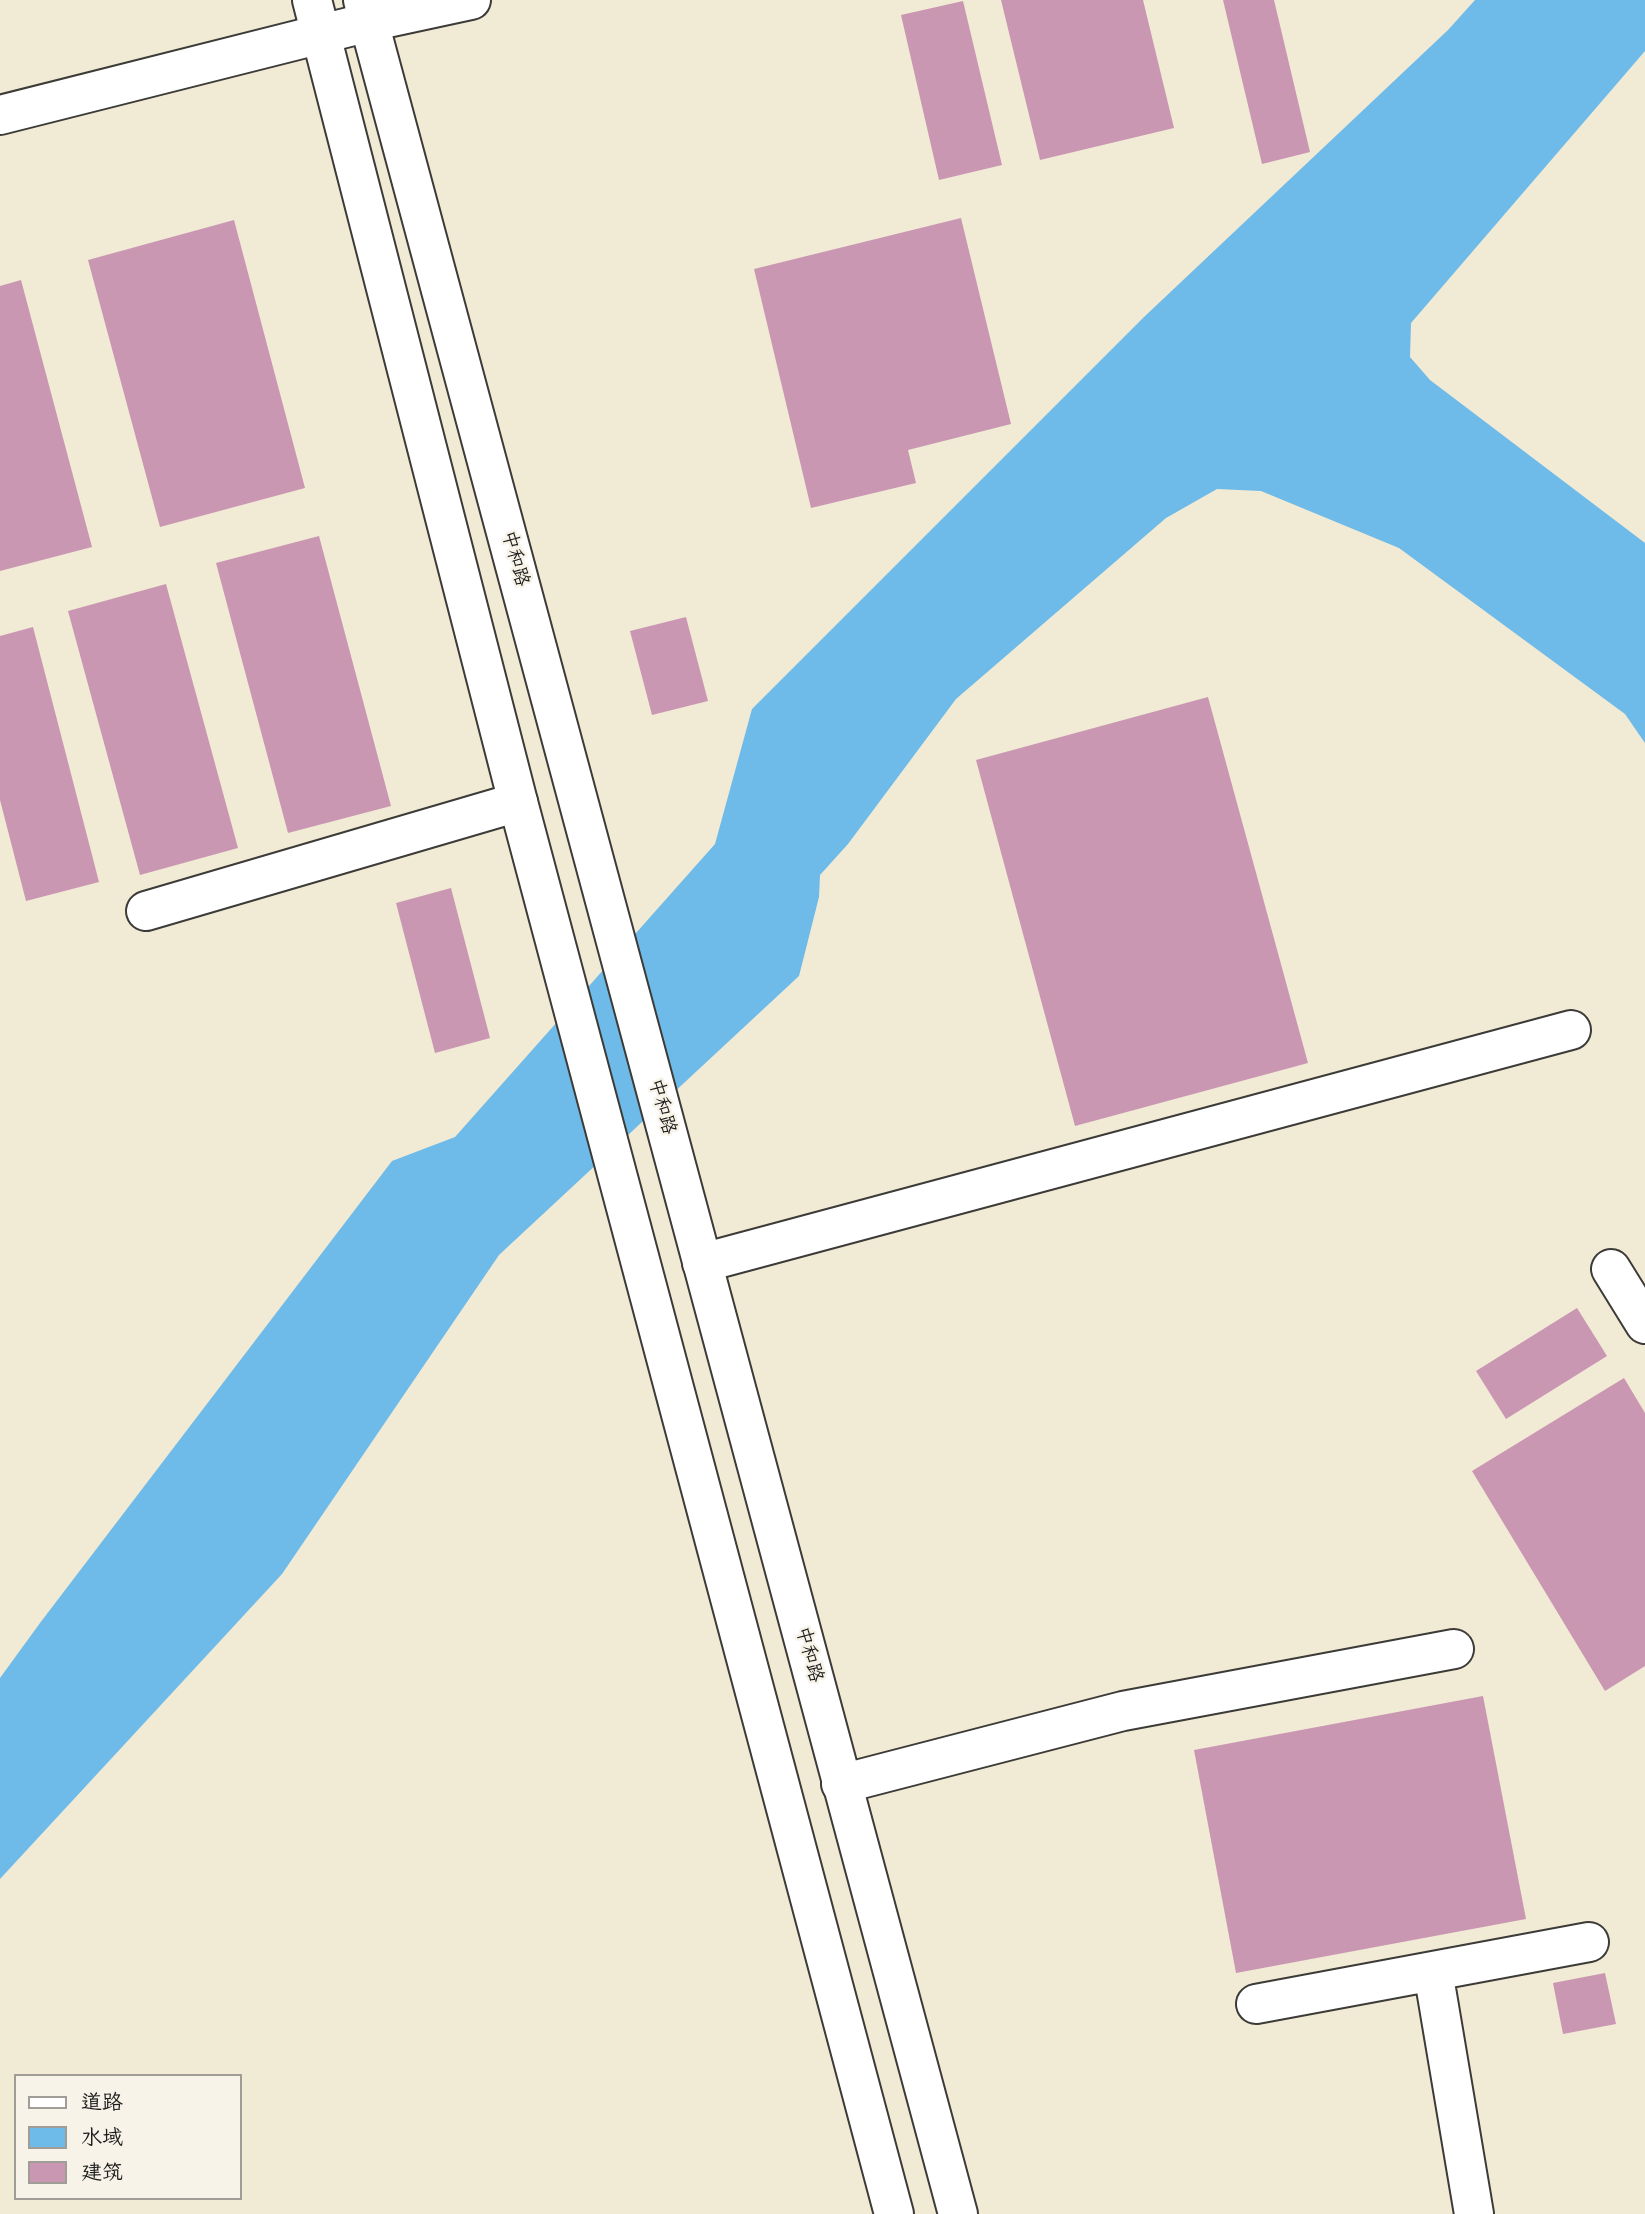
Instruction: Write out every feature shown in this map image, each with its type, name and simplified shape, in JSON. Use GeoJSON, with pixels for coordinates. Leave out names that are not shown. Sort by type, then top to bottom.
{"type":"FeatureCollection","features":[{"type":"Feature","properties":{"kind":"main road"},"geometry":{"type":"LineString","coordinates":[[0,115],[317,17],[471,0]]}},
{"type":"Feature","properties":{"kind":"main road","name":"中和路"},"geometry":{"type":"LineString","coordinates":[[366,11],[957,2214]]}},
{"type":"Feature","properties":{"kind":"main road"},"geometry":{"type":"LineString","coordinates":[[317,17],[518,802],[894,2214]]}},
{"type":"Feature","properties":{"kind":"main road"},"geometry":{"type":"LineString","coordinates":[[146,911],[518,802]]}},
{"type":"Feature","properties":{"kind":"main road"},"geometry":{"type":"LineString","coordinates":[[702,1264],[1571,1030]]}},
{"type":"Feature","properties":{"kind":"main road"},"geometry":{"type":"LineString","coordinates":[[1611,1269],[1645,1324]]}},
{"type":"Feature","properties":{"kind":"main road"},"geometry":{"type":"LineString","coordinates":[[841,1784],[1123,1710],[1454,1649]]}},
{"type":"Feature","properties":{"kind":"main road"},"geometry":{"type":"LineString","coordinates":[[1256,2004],[1589,1942]]}},
{"type":"Feature","properties":{"kind":"main road"},"geometry":{"type":"LineString","coordinates":[[1433,1971],[1474,2214]]}},
{"type":"Feature","properties":{"kind":"water"},"geometry":{"type":"Polygon","coordinates":[[[1475,0],[1645,0],[1645,51],[1411,323],[1410,357],[1430,380],[1645,543],[1645,743],[1625,714],[1399,548],[1261,491],[1217,489],[1166,518],[956,699],[848,844],[820,875],[819,897],[799,976],[499,1255],[282,1574],[0,1879],[0,1678],[392,1161],[455,1137],[715,844],[752,709],[1144,317],[1448,30],[1475,0]]]}},
{"type":"Feature","properties":{"kind":"building"},"geometry":{"type":"Polygon","coordinates":[[[1001,0],[1143,0],[1174,128],[1040,160],[1001,0]]]}},
{"type":"Feature","properties":{"kind":"building"},"geometry":{"type":"Polygon","coordinates":[[[1223,0],[1274,0],[1310,152],[1262,164],[1223,0]]]}},
{"type":"Feature","properties":{"kind":"building"},"geometry":{"type":"Polygon","coordinates":[[[963,1],[1002,165],[939,180],[901,15],[963,1]]]}},
{"type":"Feature","properties":{"kind":"building"},"geometry":{"type":"Polygon","coordinates":[[[961,218],[1011,424],[908,450],[916,483],[811,508],[754,269],[961,218]]]}},
{"type":"Feature","properties":{"kind":"building"},"geometry":{"type":"Polygon","coordinates":[[[234,220],[305,488],[160,527],[88,260],[234,220]]]}},
{"type":"Feature","properties":{"kind":"building"},"geometry":{"type":"Polygon","coordinates":[[[21,280],[92,547],[0,571],[0,286],[21,280]]]}},
{"type":"Feature","properties":{"kind":"building"},"geometry":{"type":"Polygon","coordinates":[[[319,536],[391,806],[288,833],[216,563],[319,536]]]}},
{"type":"Feature","properties":{"kind":"building"},"geometry":{"type":"Polygon","coordinates":[[[166,584],[238,848],[140,875],[68,611],[166,584]]]}},
{"type":"Feature","properties":{"kind":"building"},"geometry":{"type":"Polygon","coordinates":[[[686,617],[708,701],[652,715],[630,631],[686,617]]]}},
{"type":"Feature","properties":{"kind":"building"},"geometry":{"type":"Polygon","coordinates":[[[33,627],[99,882],[26,901],[0,800],[0,636],[33,627]]]}},
{"type":"Feature","properties":{"kind":"building"},"geometry":{"type":"Polygon","coordinates":[[[1208,697],[1308,1063],[1075,1126],[976,760],[1208,697]]]}},
{"type":"Feature","properties":{"kind":"building"},"geometry":{"type":"Polygon","coordinates":[[[451,888],[490,1038],[435,1053],[396,903],[451,888]]]}},
{"type":"Feature","properties":{"kind":"building"},"geometry":{"type":"Polygon","coordinates":[[[1577,1308],[1607,1356],[1506,1419],[1476,1371],[1577,1308]]]}},
{"type":"Feature","properties":{"kind":"building"},"geometry":{"type":"Polygon","coordinates":[[[1624,1378],[1645,1413],[1645,1666],[1605,1691],[1472,1471],[1624,1378]]]}},
{"type":"Feature","properties":{"kind":"building"},"geometry":{"type":"Polygon","coordinates":[[[1483,1696],[1526,1919],[1236,1973],[1194,1750],[1483,1696]]]}},
{"type":"Feature","properties":{"kind":"building"},"geometry":{"type":"Polygon","coordinates":[[[1605,1973],[1616,2024],[1563,2034],[1553,1983],[1605,1973]]]}}]}
